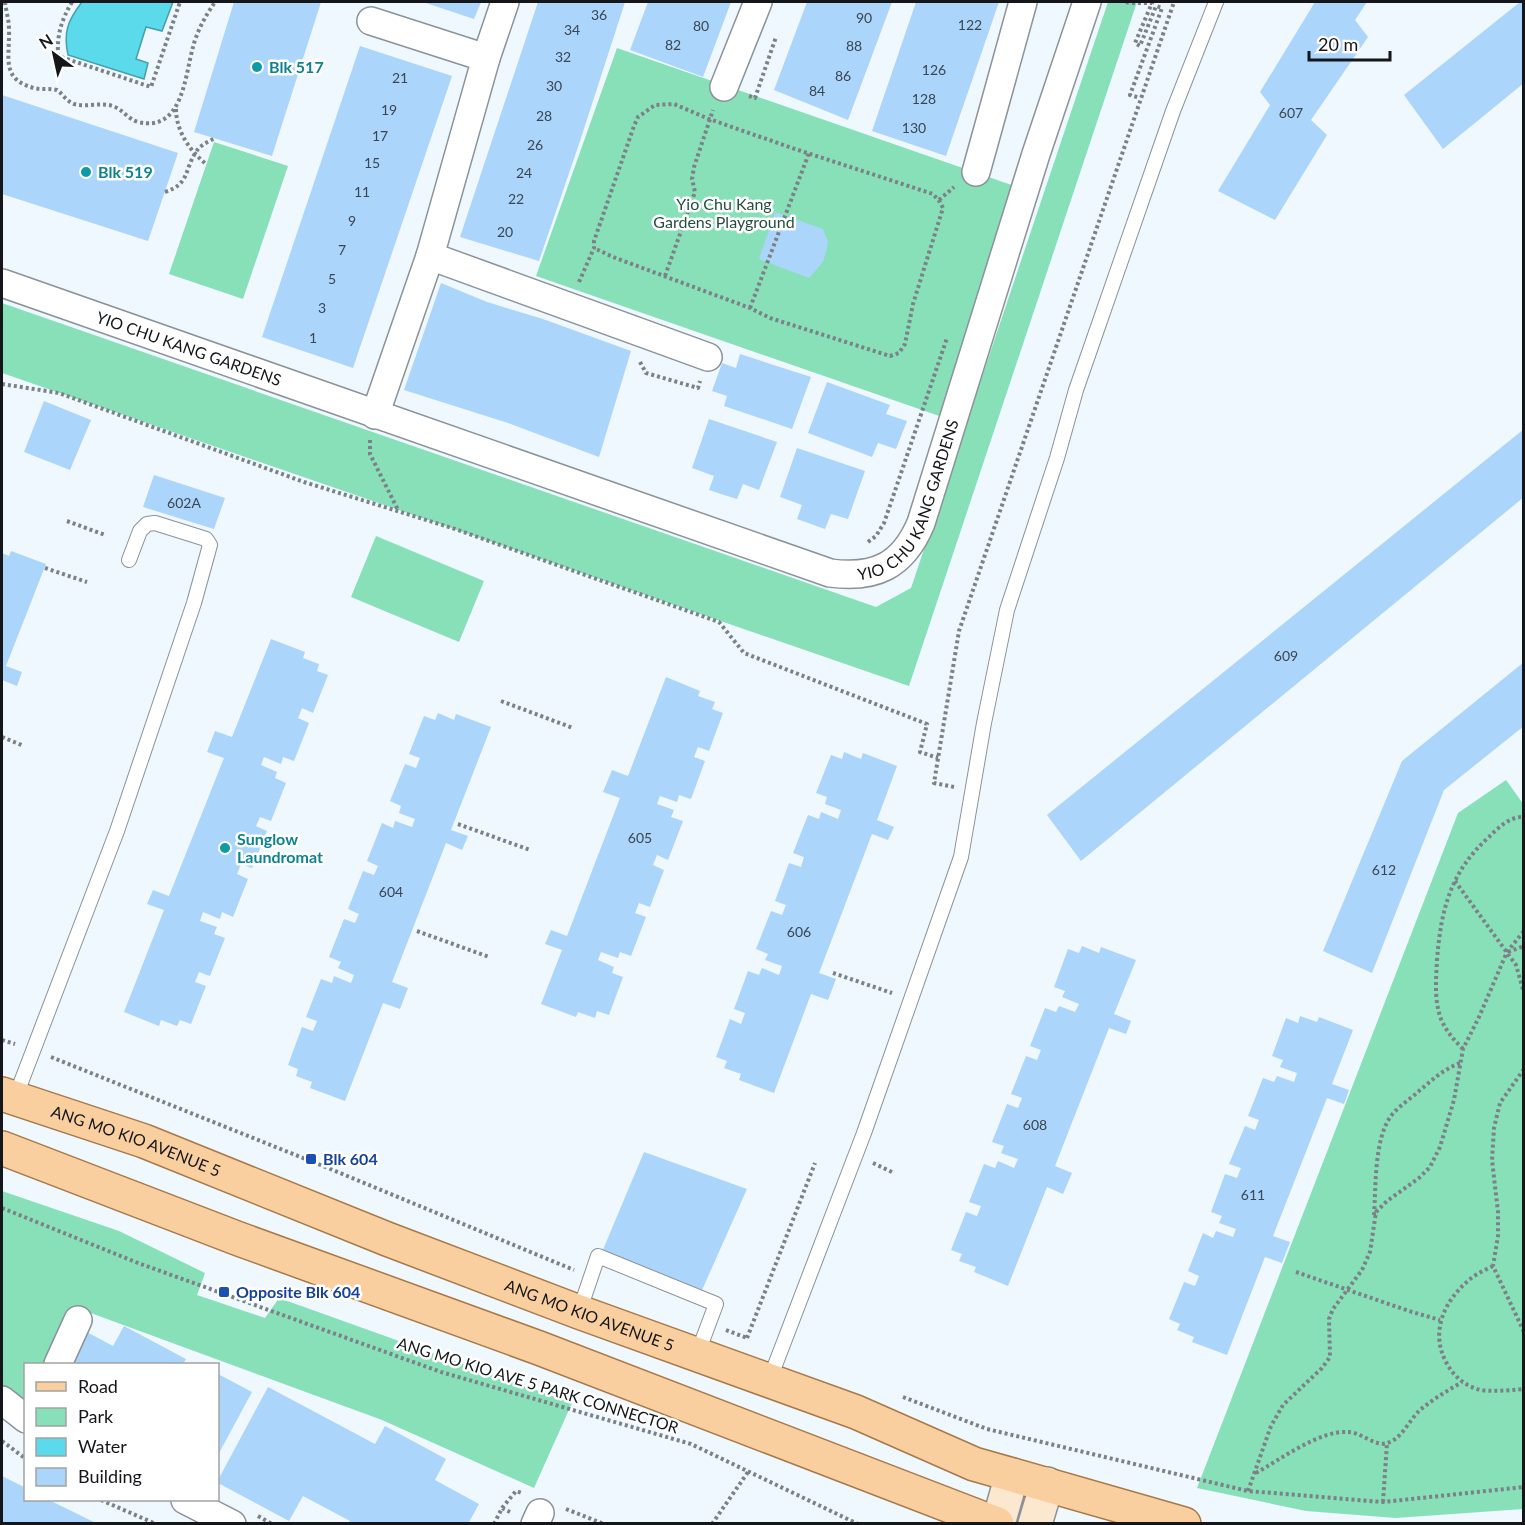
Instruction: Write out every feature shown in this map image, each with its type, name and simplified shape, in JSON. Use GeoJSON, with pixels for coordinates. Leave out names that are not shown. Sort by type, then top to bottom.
{"type":"FeatureCollection","features":[{"type":"Feature","properties":{"kind":"main road","name":"ANG MO KIO AVENUE 5"},"geometry":{"type":"LineString","coordinates":[[8,1097],[144,1141],[376,1235],[579,1312],[856,1412],[974,1464],[1184,1524]]}},
{"type":"Feature","properties":{"kind":"main road"},"geometry":{"type":"LineString","coordinates":[[2,1148],[239,1239],[538,1348],[997,1524],[1012,1475]]}},
{"type":"Feature","properties":{"kind":"main road"},"geometry":{"type":"LineString","coordinates":[[1035,1524],[1047,1484]]}},
{"type":"Feature","properties":{"kind":"street"},"geometry":{"type":"LineString","coordinates":[[375,415],[430,256],[486,58],[505,2]]}},
{"type":"Feature","properties":{"kind":"street"},"geometry":{"type":"LineString","coordinates":[[724,87],[758,2]]}},
{"type":"Feature","properties":{"kind":"street"},"geometry":{"type":"LineString","coordinates":[[976,172],[1023,2]]}},
{"type":"Feature","properties":{"kind":"street","name":"YIO CHU KANG GARDENS"},"geometry":{"type":"LineString","coordinates":[[2,283],[830,573],[862,575],[892,564],[916,536],[1036,154],[1087,2]]}},
{"type":"Feature","properties":{"kind":"street"},"geometry":{"type":"LineString","coordinates":[[371,21],[486,58]]}},
{"type":"Feature","properties":{"kind":"street"},"geometry":{"type":"LineString","coordinates":[[430,256],[708,357]]}},
{"type":"Feature","properties":{"kind":"street"},"geometry":{"type":"LineString","coordinates":[[59,1363],[78,1320]]}},
{"type":"Feature","properties":{"kind":"street"},"geometry":{"type":"LineString","coordinates":[[2,1400],[24,1417]]}},
{"type":"Feature","properties":{"kind":"street"},"geometry":{"type":"LineString","coordinates":[[187,1501],[232,1524]]}},
{"type":"Feature","properties":{"kind":"lane"},"geometry":{"type":"LineString","coordinates":[[769,1381],[864,1133],[957,868],[1007,610],[1084,368],[1173,111],[1216,2]]}},
{"type":"Feature","properties":{"kind":"lane"},"geometry":{"type":"LineString","coordinates":[[8,1097],[33,1050],[117,831],[194,603],[210,545],[206,539],[155,523],[147,524],[140,531],[129,560]]}},
{"type":"Feature","properties":{"kind":"lane"},"geometry":{"type":"LineString","coordinates":[[579,1312],[598,1256],[716,1304],[697,1355]]}},
{"type":"Feature","properties":{"kind":"path"},"geometry":{"type":"LineString","coordinates":[[5,2],[9,28],[3,60],[7,70],[21,84],[39,90],[57,90],[66,100],[74,104],[108,105],[117,108],[126,117],[138,122],[152,123],[165,118],[176,108],[184,87],[193,45],[215,2]]}},
{"type":"Feature","properties":{"kind":"path"},"geometry":{"type":"LineString","coordinates":[[72,2],[57,37],[58,56],[151,87],[180,2]]}},
{"type":"Feature","properties":{"kind":"path"},"geometry":{"type":"LineString","coordinates":[[1126,2],[1152,3],[1135,44],[1140,46],[1156,6],[1162,8],[1130,95],[1140,98]]}},
{"type":"Feature","properties":{"kind":"path"},"geometry":{"type":"LineString","coordinates":[[973,791],[934,783],[959,631],[1174,2]]}},
{"type":"Feature","properties":{"kind":"path"},"geometry":{"type":"LineString","coordinates":[[755,98],[778,32]]}},
{"type":"Feature","properties":{"kind":"path"},"geometry":{"type":"LineString","coordinates":[[589,257],[638,117],[655,105],[674,104],[709,119],[933,194],[943,208],[943,215],[913,304],[905,344],[899,353],[890,356],[770,318],[750,308],[594,248]]}},
{"type":"Feature","properties":{"kind":"path"},"geometry":{"type":"LineString","coordinates":[[176,108],[179,128],[195,153],[207,164]]}},
{"type":"Feature","properties":{"kind":"path"},"geometry":{"type":"LineString","coordinates":[[665,276],[695,192],[692,179],[694,167],[709,119]]}},
{"type":"Feature","properties":{"kind":"path"},"geometry":{"type":"LineString","coordinates":[[165,192],[181,184],[188,173],[195,153],[202,145],[215,138]]}},
{"type":"Feature","properties":{"kind":"path"},"geometry":{"type":"LineString","coordinates":[[750,308],[809,153]]}},
{"type":"Feature","properties":{"kind":"path"},"geometry":{"type":"LineString","coordinates":[[865,546],[876,536],[884,523],[950,330]]}},
{"type":"Feature","properties":{"kind":"path"},"geometry":{"type":"LineString","coordinates":[[2,384],[59,393],[304,482],[398,511],[719,622],[744,653],[927,724],[920,752],[938,758]]}},
{"type":"Feature","properties":{"kind":"path"},"geometry":{"type":"LineString","coordinates":[[375,415],[370,435],[370,454],[398,511]]}},
{"type":"Feature","properties":{"kind":"path"},"geometry":{"type":"LineString","coordinates":[[67,521],[105,535]]}},
{"type":"Feature","properties":{"kind":"path"},"geometry":{"type":"LineString","coordinates":[[45,568],[87,582]]}},
{"type":"Feature","properties":{"kind":"path"},"geometry":{"type":"LineString","coordinates":[[501,702],[573,728]]}},
{"type":"Feature","properties":{"kind":"path"},"geometry":{"type":"LineString","coordinates":[[2,737],[24,746]]}},
{"type":"Feature","properties":{"kind":"path"},"geometry":{"type":"LineString","coordinates":[[1463,1049],[1451,1036],[1442,1021],[1435,987],[1443,908],[1464,863],[1477,847],[1499,827],[1514,818],[1524,817]]}},
{"type":"Feature","properties":{"kind":"path"},"geometry":{"type":"LineString","coordinates":[[458,824],[530,850]]}},
{"type":"Feature","properties":{"kind":"path"},"geometry":{"type":"LineString","coordinates":[[1455,880],[1507,952],[1520,975],[1524,993]]}},
{"type":"Feature","properties":{"kind":"path"},"geometry":{"type":"LineString","coordinates":[[417,931],[489,957]]}},
{"type":"Feature","properties":{"kind":"path"},"geometry":{"type":"LineString","coordinates":[[1374,1219],[1380,1207],[1430,1167],[1440,1147],[1451,1109],[1463,1049],[1507,952],[1524,931]]}},
{"type":"Feature","properties":{"kind":"path"},"geometry":{"type":"LineString","coordinates":[[1507,952],[1524,946]]}},
{"type":"Feature","properties":{"kind":"path"},"geometry":{"type":"LineString","coordinates":[[832,973],[876,988]]}},
{"type":"Feature","properties":{"kind":"path"},"geometry":{"type":"LineString","coordinates":[[2,1041],[33,1050],[328,1167],[590,1277]]}},
{"type":"Feature","properties":{"kind":"path"},"geometry":{"type":"LineString","coordinates":[[1248,1491],[1256,1474],[1271,1426],[1283,1406],[1322,1368],[1330,1357],[1329,1319],[1333,1309],[1362,1270],[1370,1252],[1377,1172],[1382,1134],[1386,1125],[1391,1116],[1435,1077],[1460,1062]]}},
{"type":"Feature","properties":{"kind":"path"},"geometry":{"type":"LineString","coordinates":[[1524,1069],[1500,1103],[1494,1128],[1492,1160],[1497,1192],[1498,1227],[1493,1266],[1524,1332]]}},
{"type":"Feature","properties":{"kind":"path"},"geometry":{"type":"LineString","coordinates":[[747,1338],[815,1163]]}},
{"type":"Feature","properties":{"kind":"path"},"geometry":{"type":"LineString","coordinates":[[877,1164],[894,1173]]}},
{"type":"Feature","properties":{"kind":"path","name":"ANG MO KIO AVE 5 PARK CONNECTOR"},"geometry":{"type":"LineString","coordinates":[[2,1208],[138,1263],[441,1372],[691,1444],[858,1524]]}},
{"type":"Feature","properties":{"kind":"path"},"geometry":{"type":"LineString","coordinates":[[1493,1266],[1469,1280],[1453,1298],[1440,1320],[1438,1336],[1441,1353],[1449,1369],[1462,1382],[1480,1390],[1524,1389]]}},
{"type":"Feature","properties":{"kind":"path"},"geometry":{"type":"LineString","coordinates":[[1296,1272],[1440,1320]]}},
{"type":"Feature","properties":{"kind":"path"},"geometry":{"type":"LineString","coordinates":[[708,1323],[781,1351]]}},
{"type":"Feature","properties":{"kind":"path"},"geometry":{"type":"LineString","coordinates":[[1256,1474],[1322,1437],[1338,1432],[1351,1431],[1379,1443],[1387,1443],[1394,1439],[1418,1412],[1462,1382]]}},
{"type":"Feature","properties":{"kind":"path"},"geometry":{"type":"LineString","coordinates":[[895,1394],[987,1429],[1248,1491],[1383,1502],[1524,1487]]}},
{"type":"Feature","properties":{"kind":"path"},"geometry":{"type":"LineString","coordinates":[[2,1442],[24,1458]]}},
{"type":"Feature","properties":{"kind":"path"},"geometry":{"type":"LineString","coordinates":[[1383,1502],[1387,1443]]}},
{"type":"Feature","properties":{"kind":"path"},"geometry":{"type":"LineString","coordinates":[[712,1524],[748,1472]]}},
{"type":"Feature","properties":{"kind":"path"},"geometry":{"type":"LineString","coordinates":[[103,1501],[156,1524]]}},
{"type":"Feature","properties":{"kind":"green space"},"geometry":{"type":"Polygon","coordinates":[[[1108,2],[1137,2],[909,686],[2,373],[2,303],[876,607],[911,588],[1108,2]]]}},
{"type":"Feature","properties":{"kind":"green space","name":"Yio Chu Kang Gardens Playground"},"geometry":{"type":"Polygon","coordinates":[[[617,48],[1029,191],[948,419],[536,276],[617,48]]]}},
{"type":"Feature","properties":{"kind":"green space"},"geometry":{"type":"Polygon","coordinates":[[[214,142],[288,166],[243,299],[169,274],[214,142]]]}},
{"type":"Feature","properties":{"kind":"green space"},"geometry":{"type":"Polygon","coordinates":[[[376,536],[484,581],[459,642],[351,597],[376,536]]]}},
{"type":"Feature","properties":{"kind":"green space"},"geometry":{"type":"Polygon","coordinates":[[[1506,780],[1524,805],[1523,1509],[1396,1518],[1306,1511],[1197,1488],[1458,813],[1506,780]]]}},
{"type":"Feature","properties":{"kind":"green space"},"geometry":{"type":"Polygon","coordinates":[[[2,1191],[119,1231],[205,1273],[197,1295],[265,1318],[279,1298],[572,1403],[534,1488],[382,1420],[88,1312],[60,1363],[24,1363],[24,1418],[2,1400],[2,1191]]]}},
{"type":"Feature","properties":{"kind":"water"},"geometry":{"type":"Polygon","coordinates":[[[82,2],[173,2],[162,31],[146,27],[136,59],[148,63],[144,79],[68,55],[66,40],[68,27],[82,2]]]}},
{"type":"Feature","properties":{"kind":"building","name":"Blk 517"},"geometry":{"type":"Polygon","coordinates":[[[234,2],[321,2],[272,156],[194,132],[234,2]]]}},
{"type":"Feature","properties":{"kind":"building"},"geometry":{"type":"Polygon","coordinates":[[[423,2],[481,2],[474,19],[423,2]]]}},
{"type":"Feature","properties":{"kind":"building"},"geometry":{"type":"Polygon","coordinates":[[[538,2],[625,2],[539,261],[460,237],[538,2]]]}},
{"type":"Feature","properties":{"kind":"building"},"geometry":{"type":"Polygon","coordinates":[[[648,2],[731,2],[703,77],[630,50],[648,2]]]}},
{"type":"Feature","properties":{"kind":"building"},"geometry":{"type":"Polygon","coordinates":[[[807,2],[892,2],[848,120],[774,90],[807,2]]]}},
{"type":"Feature","properties":{"kind":"building"},"geometry":{"type":"Polygon","coordinates":[[[916,2],[999,2],[946,156],[872,131],[916,2]]]}},
{"type":"Feature","properties":{"kind":"building"},"geometry":{"type":"Polygon","coordinates":[[[1315,2],[1367,2],[1355,20],[1368,37],[1311,120],[1327,135],[1275,220],[1218,191],[1270,105],[1260,92],[1315,2]]]}},
{"type":"Feature","properties":{"kind":"building"},"geometry":{"type":"Polygon","coordinates":[[[1520,2],[1524,2],[1524,83],[1443,149],[1404,95],[1520,2]]]}},
{"type":"Feature","properties":{"kind":"building"},"geometry":{"type":"Polygon","coordinates":[[[360,46],[452,76],[353,368],[262,337],[360,46]]]}},
{"type":"Feature","properties":{"kind":"building","name":"Blk 519"},"geometry":{"type":"Polygon","coordinates":[[[2,95],[178,153],[148,241],[2,194],[2,95]]]}},
{"type":"Feature","properties":{"kind":"building"},"geometry":{"type":"Polygon","coordinates":[[[775,212],[823,229],[828,242],[826,252],[823,262],[809,278],[759,259],[775,212]]]}},
{"type":"Feature","properties":{"kind":"building"},"geometry":{"type":"Polygon","coordinates":[[[441,283],[487,302],[543,319],[631,351],[599,457],[508,423],[404,390],[441,283]]]}},
{"type":"Feature","properties":{"kind":"building"},"geometry":{"type":"Polygon","coordinates":[[[740,354],[811,377],[792,429],[724,406],[727,396],[712,391],[722,363],[736,368],[740,354]]]}},
{"type":"Feature","properties":{"kind":"building"},"geometry":{"type":"Polygon","coordinates":[[[827,382],[890,405],[886,414],[907,421],[896,449],[878,443],[872,457],[808,433],[827,382]]]}},
{"type":"Feature","properties":{"kind":"building"},"geometry":{"type":"Polygon","coordinates":[[[44,401],[91,420],[70,470],[24,452],[44,401]]]}},
{"type":"Feature","properties":{"kind":"building"},"geometry":{"type":"Polygon","coordinates":[[[709,419],[777,442],[759,490],[743,484],[737,499],[724,495],[709,490],[714,476],[692,468],[709,419]]]}},
{"type":"Feature","properties":{"kind":"building"},"geometry":{"type":"Polygon","coordinates":[[[1524,429],[1524,497],[1081,861],[1047,815],[1524,429]]]}},
{"type":"Feature","properties":{"kind":"building"},"geometry":{"type":"Polygon","coordinates":[[[797,448],[865,471],[848,519],[831,514],[825,529],[797,519],[802,505],[780,497],[797,448]]]}},
{"type":"Feature","properties":{"kind":"building"},"geometry":{"type":"Polygon","coordinates":[[[154,475],[225,498],[214,529],[143,507],[154,475]]]}},
{"type":"Feature","properties":{"kind":"building"},"geometry":{"type":"Polygon","coordinates":[[[11,551],[46,564],[6,666],[22,672],[17,686],[2,680],[2,553],[9,556],[11,551]]]}},
{"type":"Feature","properties":{"kind":"building","name":"Sunglow Laundromat"},"geometry":{"type":"Polygon","coordinates":[[[271,639],[305,652],[303,658],[319,664],[317,671],[328,675],[313,713],[302,708],[298,718],[309,723],[294,761],[283,757],[281,764],[264,757],[261,765],[277,772],[275,778],[286,783],[271,821],[260,817],[256,826],[267,831],[252,868],[241,864],[237,874],[248,879],[233,917],[222,912],[220,919],[203,912],[200,921],[217,927],[214,934],[225,938],[210,976],[199,972],[195,982],[206,986],[191,1024],[180,1020],[177,1026],[161,1020],[159,1026],[124,1012],[164,910],[147,904],[153,890],[169,896],[224,758],[207,752],[215,731],[232,737],[271,639]]]}},
{"type":"Feature","properties":{"kind":"building"},"geometry":{"type":"Polygon","coordinates":[[[1524,662],[1524,726],[1444,790],[1372,973],[1323,951],[1402,761],[1524,662]]]}},
{"type":"Feature","properties":{"kind":"building"},"geometry":{"type":"Polygon","coordinates":[[[666,677],[700,691],[698,696],[715,702],[712,709],[723,713],[709,751],[698,747],[694,757],[705,761],[691,799],[679,795],[677,802],[660,796],[657,804],[674,810],[671,817],[683,821],[668,860],[657,855],[653,865],[664,870],[650,907],[639,903],[635,913],[646,917],[631,956],[620,952],[618,958],[601,952],[598,960],[614,967],[612,973],[623,977],[609,1015],[597,1011],[595,1018],[578,1012],[576,1017],[541,1004],[562,950],[545,944],[551,930],[567,936],[620,798],[603,792],[612,770],[628,776],[666,677]]]}},
{"type":"Feature","properties":{"kind":"building"},"geometry":{"type":"Polygon","coordinates":[[[438,713],[454,720],[456,714],[491,727],[451,830],[468,836],[462,850],[446,843],[392,982],[408,988],[400,1009],[383,1003],[345,1101],[310,1088],[312,1082],[296,1076],[298,1069],[288,1065],[302,1027],[313,1031],[317,1021],[306,1017],[321,979],[332,983],[334,976],[351,983],[354,975],[338,968],[341,962],[329,957],[344,919],[355,923],[359,914],[348,909],[363,871],[374,875],[378,866],[367,861],[382,823],[393,828],[395,821],[412,827],[415,819],[399,813],[401,806],[390,801],[405,764],[416,768],[420,758],[409,754],[424,716],[435,720],[438,713]]]}},
{"type":"Feature","properties":{"kind":"building"},"geometry":{"type":"Polygon","coordinates":[[[844,752],[861,759],[863,753],[897,766],[877,820],[894,827],[888,840],[872,834],[819,973],[836,979],[828,1000],[811,994],[774,1093],[739,1080],[741,1074],[724,1068],[727,1061],[716,1057],[730,1019],[741,1024],[745,1013],[734,1009],[748,971],[759,975],[762,968],[779,975],[782,966],[765,960],[768,954],[756,949],[771,911],[782,915],[786,905],[775,901],[789,863],[801,867],[804,857],[793,853],[808,815],[819,819],[821,812],[838,819],[841,810],[825,804],[827,797],[816,793],[831,755],[842,759],[844,752]]]}},
{"type":"Feature","properties":{"kind":"building"},"geometry":{"type":"Polygon","coordinates":[[[1082,946],[1099,953],[1101,947],[1136,960],[1114,1014],[1131,1021],[1126,1034],[1109,1028],[1055,1166],[1072,1173],[1063,1194],[1047,1187],[1008,1286],[974,1272],[976,1267],[959,1261],[962,1254],[951,1250],[966,1212],[977,1216],[981,1206],[969,1202],[984,1164],[995,1168],[998,1161],[1014,1168],[1018,1159],[1001,1153],[1004,1146],[992,1142],[1007,1104],[1018,1108],[1022,1098],[1011,1094],[1026,1056],[1037,1060],[1041,1050],[1030,1046],[1045,1008],[1056,1012],[1059,1006],[1075,1012],[1079,1004],[1062,997],[1065,991],[1054,987],[1068,949],[1079,953],[1082,946]]]}},
{"type":"Feature","properties":{"kind":"building"},"geometry":{"type":"Polygon","coordinates":[[[1300,1016],[1317,1022],[1319,1017],[1353,1030],[1332,1084],[1349,1090],[1344,1104],[1327,1098],[1273,1236],[1290,1242],[1282,1263],[1265,1257],[1227,1355],[1192,1342],[1194,1337],[1177,1330],[1180,1324],[1169,1319],[1184,1282],[1195,1286],[1199,1276],[1188,1271],[1203,1233],[1213,1238],[1216,1231],[1233,1237],[1236,1229],[1219,1223],[1222,1216],[1211,1212],[1225,1174],[1237,1178],[1241,1168],[1229,1164],[1245,1126],[1255,1130],[1259,1120],[1248,1116],[1263,1078],[1274,1082],[1277,1076],[1294,1082],[1297,1073],[1280,1067],[1283,1060],[1272,1056],[1286,1018],[1298,1023],[1300,1016]]]}},
{"type":"Feature","properties":{"kind":"building"},"geometry":{"type":"Polygon","coordinates":[[[644,1152],[747,1189],[702,1290],[602,1252],[644,1152]]]}},
{"type":"Feature","properties":{"kind":"building"},"geometry":{"type":"Polygon","coordinates":[[[124,1326],[186,1359],[184,1363],[66,1363],[83,1330],[113,1346],[124,1326]]]}},
{"type":"Feature","properties":{"kind":"building"},"geometry":{"type":"Polygon","coordinates":[[[219,1375],[252,1392],[219,1453],[219,1375]]]}},
{"type":"Feature","properties":{"kind":"building"},"geometry":{"type":"Polygon","coordinates":[[[268,1387],[375,1444],[385,1426],[446,1459],[435,1480],[479,1504],[468,1524],[348,1524],[350,1521],[303,1496],[289,1521],[219,1484],[219,1478],[268,1387]]]}},
{"type":"Feature","properties":{"kind":"building"},"geometry":{"type":"Polygon","coordinates":[[[2,1476],[24,1487],[24,1501],[51,1501],[98,1524],[2,1524],[2,1476]]]}},
{"type":"Feature","properties":{"kind":"place","name":"Blk 517"},"geometry":{"type":"Point","coordinates":[257,67]}},
{"type":"Feature","properties":{"kind":"place","name":"Blk 519"},"geometry":{"type":"Point","coordinates":[86,172]}},
{"type":"Feature","properties":{"kind":"place","name":"Sunglow Laundromat"},"geometry":{"type":"Point","coordinates":[225,848]}},
{"type":"Feature","properties":{"kind":"place","name":"Blk 604"},"geometry":{"type":"Point","coordinates":[311,1159]}},
{"type":"Feature","properties":{"kind":"place","name":"Opposite Blk 604"},"geometry":{"type":"Point","coordinates":[224,1292]}}]}
